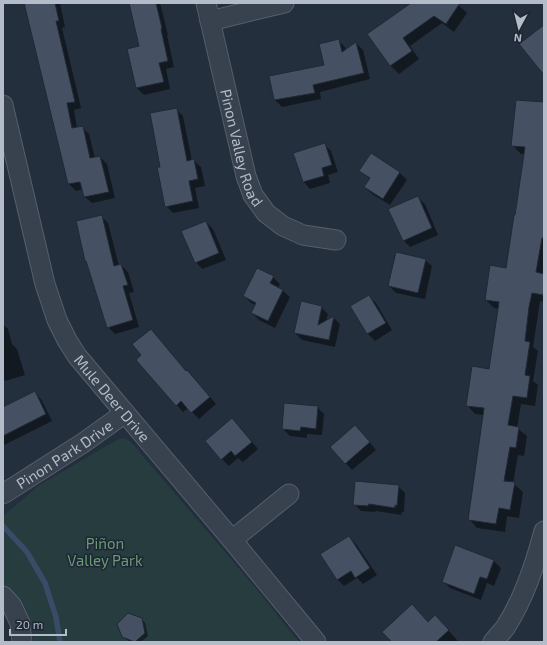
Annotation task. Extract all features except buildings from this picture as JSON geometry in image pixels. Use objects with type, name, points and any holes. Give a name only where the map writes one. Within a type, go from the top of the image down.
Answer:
[{"type":"street","points":[[208,12],[284,3]]},
{"type":"street","name":"Pinon Valley Road","points":[[208,12],[246,176],[253,195],[266,213],[283,226],[303,235],[336,240]]},
{"type":"street","name":"Mule Deer Drive","points":[[3,105],[45,284],[57,320],[67,340],[77,356],[316,642]]},
{"type":"street","name":"Pinon Park Drive","points":[[3,494],[83,443],[125,413]]},
{"type":"street","points":[[232,540],[289,494]]},
{"type":"street","points":[[493,642],[516,609],[525,590],[538,556],[544,531]]},
{"type":"street","points":[[3,596],[12,606],[20,623],[22,642]]},
{"type":"green space","name":"Piñon Valley Park","points":[[120,438],[131,442],[254,586],[299,642],[33,642],[32,629],[24,610],[18,600],[3,585],[3,516],[38,486]]},
{"type":"waterway","points":[[3,526],[27,552],[45,583],[56,617],[60,642]]}]
